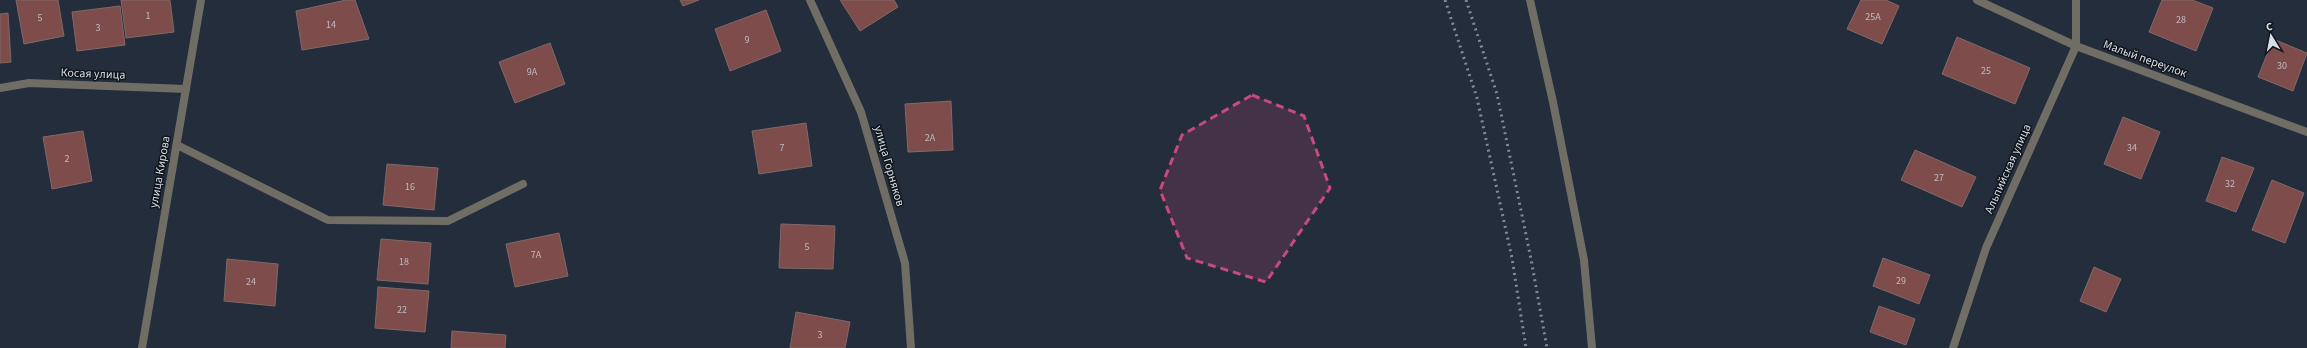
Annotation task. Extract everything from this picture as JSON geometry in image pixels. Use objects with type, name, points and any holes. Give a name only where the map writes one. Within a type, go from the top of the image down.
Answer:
[{"type":"street","name":"улица Кирова","points":[[142,348],[202,0]]},
{"type":"street","name":"улица Горняков","points":[[810,0],[864,120],[905,263],[911,348]]},
{"type":"street","points":[[1530,0],[1553,102],[1584,260],[1592,348]]},
{"type":"street","name":"Малый переулок","points":[[1977,0],[2076,46],[2307,132]]},
{"type":"street","name":"Альпийская улица","points":[[1953,348],[1986,248],[2076,46],[2076,0]]},
{"type":"street","name":"Косая улица","points":[[0,88],[29,83],[186,89]]},
{"type":"street","points":[[177,145],[328,220],[448,221],[523,184]]},
{"type":"highlighted area","points":[[1252,95],[1304,116],[1330,188],[1266,282],[1187,258],[1160,190],[1182,135]]},
{"type":"building","points":[[16,0],[58,0],[64,36],[24,44]]},
{"type":"building","points":[[121,0],[170,0],[174,32],[126,38]]},
{"type":"building","points":[[346,0],[355,0],[369,39],[302,50],[296,11]]},
{"type":"building","points":[[680,0],[699,0],[683,6]]},
{"type":"building","points":[[840,0],[894,0],[898,7],[860,31]]},
{"type":"building","points":[[1861,0],[1886,0],[1899,6],[1882,44],[1847,29]]},
{"type":"building","points":[[2162,0],[2192,0],[2213,8],[2196,51],[2149,32]]},
{"type":"building","points":[[120,6],[125,45],[77,51],[72,12]]},
{"type":"building","points":[[766,10],[781,51],[730,71],[715,29]]},
{"type":"building","points":[[8,13],[11,62],[0,63],[0,14]]},
{"type":"building","points":[[1957,37],[2030,68],[2015,104],[1942,74]]},
{"type":"building","points":[[2273,39],[2307,53],[2293,91],[2258,77]]},
{"type":"building","points":[[550,43],[565,84],[515,103],[499,62]]},
{"type":"building","points":[[951,101],[953,150],[908,152],[905,104]]},
{"type":"building","points":[[2123,117],[2160,132],[2141,179],[2104,164]]},
{"type":"building","points":[[806,123],[812,166],[759,174],[752,131]]},
{"type":"building","points":[[83,131],[92,181],[52,189],[43,137]]},
{"type":"building","points":[[1915,150],[1976,177],[1962,207],[1901,180]]},
{"type":"building","points":[[2222,157],[2254,168],[2236,212],[2206,201]]},
{"type":"building","points":[[387,164],[438,168],[434,210],[383,205]]},
{"type":"building","points":[[2272,180],[2304,193],[2285,243],[2252,230]]},
{"type":"building","points":[[781,224],[835,226],[833,269],[779,268]]},
{"type":"building","points":[[559,233],[568,276],[515,287],[506,244]]},
{"type":"building","points":[[381,239],[431,243],[428,284],[377,280]]},
{"type":"building","points":[[1883,258],[1930,275],[1919,304],[1873,286]]},
{"type":"building","points":[[227,259],[278,264],[275,306],[224,301]]},
{"type":"building","points":[[2094,267],[2121,279],[2106,312],[2080,301]]},
{"type":"building","points":[[378,287],[429,291],[425,332],[375,328]]},
{"type":"building","points":[[1879,306],[1915,319],[1906,345],[1870,332]]},
{"type":"building","points":[[796,312],[850,322],[845,348],[790,348]]},
{"type":"building","points":[[452,331],[506,335],[505,348],[451,348]]},
{"type":"railway","points":[[1445,0],[1477,98],[1512,258],[1526,348]]},
{"type":"railway","points":[[1466,0],[1497,94],[1531,259],[1547,348]]}]
